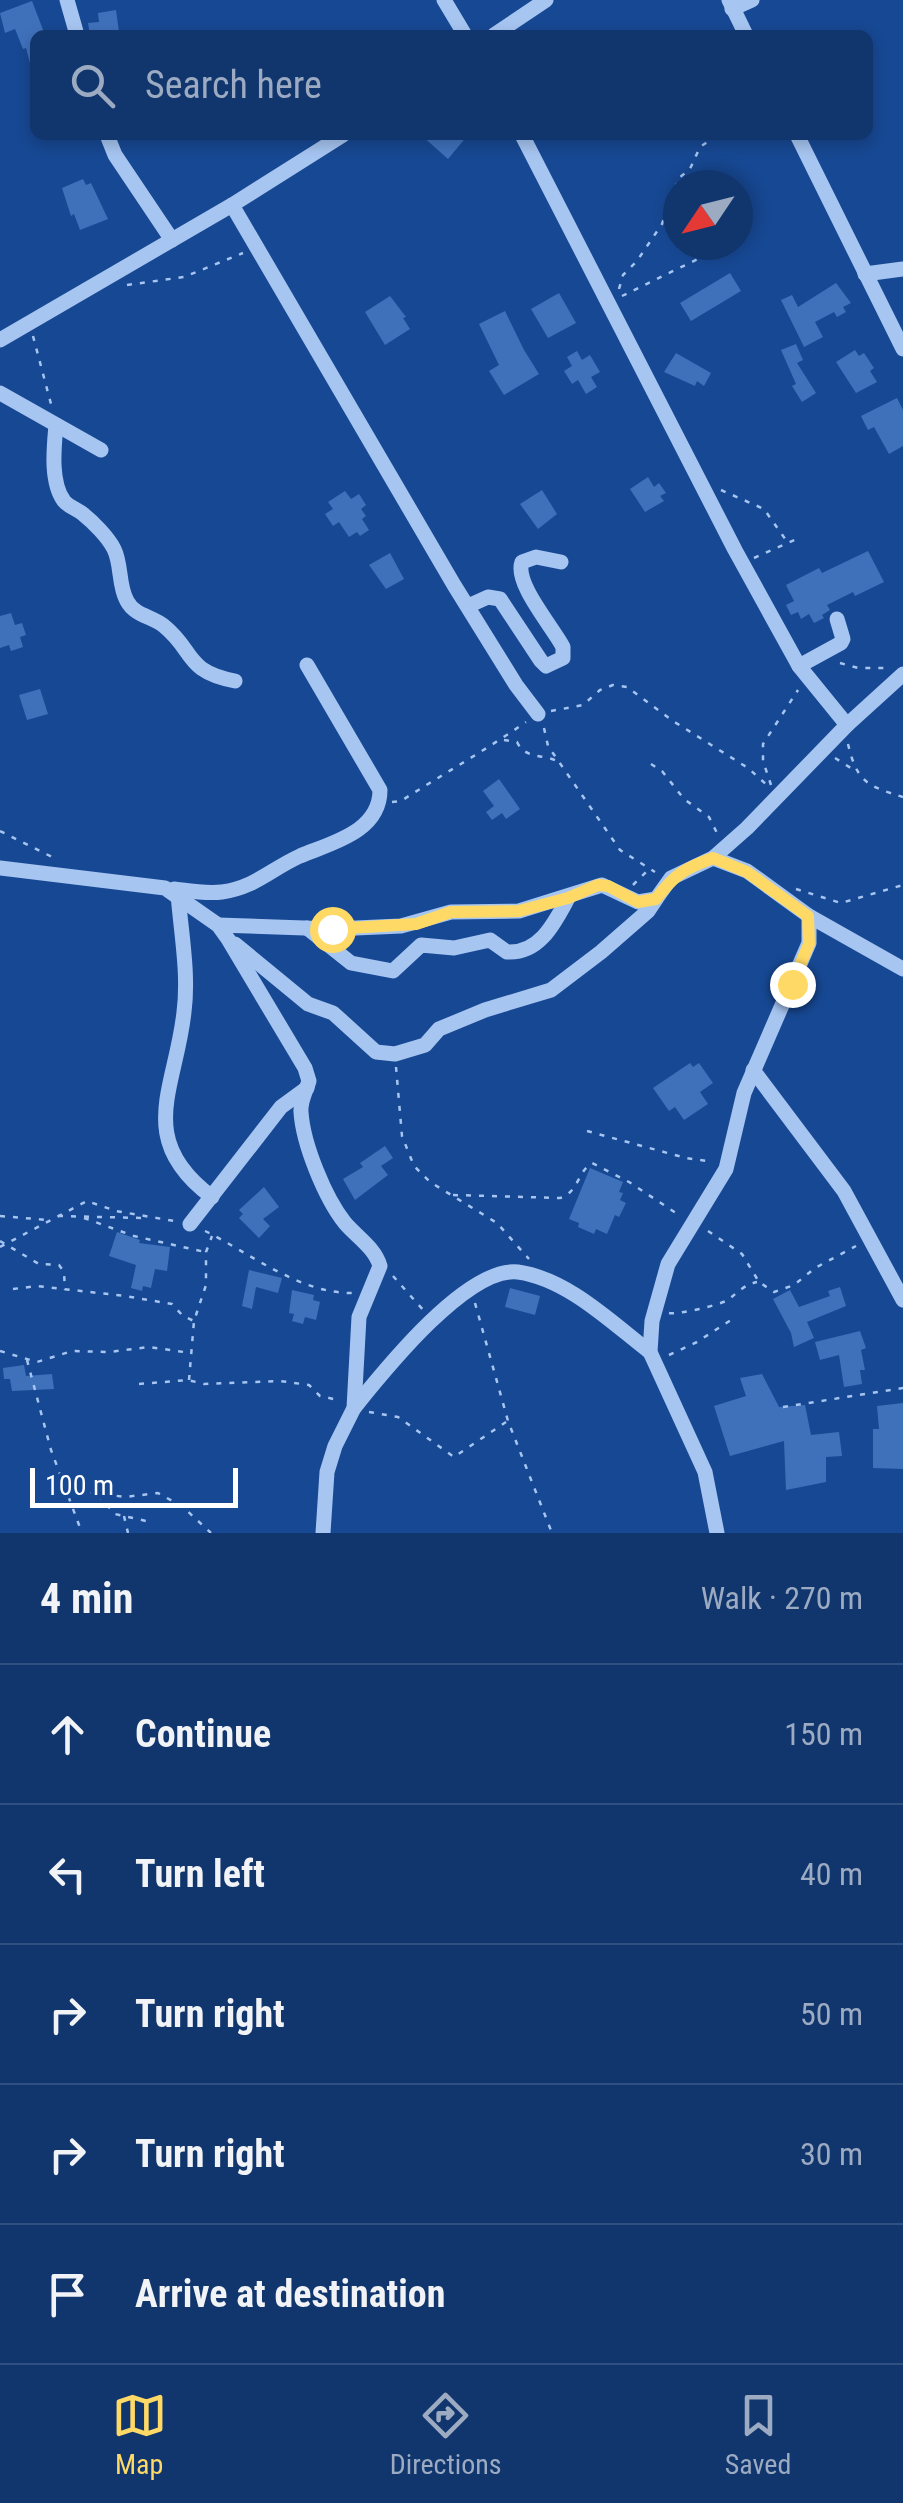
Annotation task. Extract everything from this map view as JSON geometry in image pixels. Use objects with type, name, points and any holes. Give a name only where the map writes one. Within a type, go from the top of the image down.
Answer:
[{"type":"street","points":[[67,0],[76,30]]},
{"type":"street","points":[[444,0],[463,30]]},
{"type":"street","points":[[501,30],[546,0]]},
{"type":"street","points":[[743,30],[730,5],[752,0]]},
{"type":"street","points":[[109,140],[172,240]]},
{"type":"street","points":[[0,340],[335,140]]},
{"type":"street","points":[[525,140],[742,563],[800,666],[846,726]]},
{"type":"street","points":[[800,140],[903,349]]},
{"type":"street","points":[[232,204],[468,606],[538,714]]},
{"type":"street","points":[[865,274],[903,269]]},
{"type":"street","points":[[0,393],[101,450]]},
{"type":"street","points":[[52,423],[56,481],[62,499],[86,517],[114,550],[122,592],[129,605],[170,630],[195,665],[218,678],[235,681]]},
{"type":"street","points":[[468,606],[488,598],[500,599],[540,661],[546,666],[557,663],[564,654],[563,647],[519,574],[527,559],[562,562]]},
{"type":"street","points":[[800,666],[841,643],[837,619]]},
{"type":"street","points":[[0,868],[171,891],[220,892],[252,885],[303,855],[340,840],[371,818],[380,800],[380,790],[308,666]]},
{"type":"street","points":[[171,891],[308,1004],[333,1013],[376,1052],[395,1054],[426,1045],[440,1028],[558,986],[618,937],[671,878],[710,859],[780,797],[898,670]]},
{"type":"street","points":[[710,859],[747,872],[808,916],[903,969]]},
{"type":"street","points":[[223,932],[401,926],[451,912],[519,911],[602,885],[638,902],[656,899]]},
{"type":"street","points":[[171,891],[185,1009],[169,1078],[167,1136],[182,1170],[212,1197]]},
{"type":"street","points":[[307,928],[352,962],[394,971],[427,944],[454,948],[490,940],[507,952],[526,949],[548,932],[568,898]]},
{"type":"street","points":[[716,1533],[705,1472],[653,1358],[652,1321],[668,1264],[729,1160],[736,1120],[752,1070],[809,944],[808,916]]},
{"type":"street","points":[[223,932],[304,1068],[309,1081],[301,1116],[326,1193],[347,1225],[379,1260],[380,1273],[363,1305],[357,1336],[354,1407]]},
{"type":"street","points":[[752,1070],[844,1192],[903,1300]]},
{"type":"street","points":[[190,1224],[282,1107],[306,1088]]},
{"type":"street","points":[[323,1533],[327,1472],[354,1407],[432,1320],[472,1290],[508,1272],[550,1283],[593,1309],[653,1358]]},
{"type":"path","points":[[689,170],[700,147],[710,140]]},
{"type":"path","points":[[663,221],[623,275],[616,299],[696,260]]},
{"type":"path","points":[[96,282],[119,286],[184,277],[240,253],[258,252]]},
{"type":"path","points":[[36,318],[32,341],[52,400],[52,423]]},
{"type":"path","points":[[701,482],[755,502],[770,515],[788,543]]},
{"type":"path","points":[[742,563],[799,538]]},
{"type":"path","points":[[816,657],[858,668],[898,670]]},
{"type":"path","points":[[380,800],[402,801],[538,714],[577,708],[613,684],[628,686],[672,722],[748,768],[773,791],[763,762],[763,744],[796,697],[800,666]]},
{"type":"path","points":[[538,714],[544,724],[546,742],[620,850],[648,870],[671,878]]},
{"type":"path","points":[[846,726],[855,771]]},
{"type":"path","points":[[502,740],[518,742],[526,753],[559,762]]},
{"type":"path","points":[[824,750],[876,789],[903,797]]},
{"type":"path","points":[[651,764],[662,771],[684,799],[715,823],[710,859]]},
{"type":"path","points":[[0,831],[66,864]]},
{"type":"path","points":[[780,894],[804,890],[842,903],[903,885]]},
{"type":"path","points":[[395,1054],[406,1152],[424,1178],[498,1223],[550,1283]]},
{"type":"path","points":[[587,1131],[697,1160],[729,1160]]},
{"type":"path","points":[[453,1195],[560,1198],[574,1189],[592,1163],[742,1254],[759,1282],[774,1292],[870,1239]]},
{"type":"path","points":[[0,1248],[87,1200],[116,1211],[190,1224],[290,1276],[322,1288],[340,1293],[369,1292]]},
{"type":"path","points":[[0,1216],[50,1220]]},
{"type":"path","points":[[58,1216],[151,1218]]},
{"type":"path","points":[[84,1218],[134,1236],[206,1252]]},
{"type":"path","points":[[188,1380],[194,1321],[206,1285],[206,1252],[213,1235]]},
{"type":"path","points":[[0,1241],[39,1264],[59,1265],[64,1272],[66,1291]]},
{"type":"path","points":[[379,1260],[432,1320]]},
{"type":"path","points":[[652,1321],[663,1314],[679,1316],[721,1303],[744,1286],[759,1282]]},
{"type":"path","points":[[13,1288],[37,1286],[172,1304],[185,1318],[194,1321]]},
{"type":"path","points":[[472,1290],[508,1422],[552,1533]]},
{"type":"path","points":[[653,1358],[734,1318]]},
{"type":"path","points":[[0,1351],[37,1362],[72,1351],[137,1348],[191,1352]]},
{"type":"path","points":[[26,1360],[46,1434],[82,1533]]},
{"type":"path","points":[[138,1384],[188,1380],[204,1384],[311,1386],[320,1396],[398,1418],[454,1457],[492,1428],[508,1422]]},
{"type":"path","points":[[782,1406],[903,1388]]},
{"type":"path","points":[[66,1490],[135,1497],[158,1493],[183,1507],[211,1533]]},
{"type":"path","points":[[97,1494],[110,1510],[146,1521]]},
{"type":"path","points":[[124,1516],[128,1533]]},
{"type":"building","points":[[32,1],[43,30],[30,30],[30,63],[15,29],[5,33],[0,13]]},
{"type":"building","points":[[116,10],[119,30],[89,30],[88,23],[99,22],[98,13]]},
{"type":"building","points":[[427,140],[464,140],[448,159]]},
{"type":"building","points":[[83,179],[86,185],[91,183],[108,219],[80,230],[62,188]]},
{"type":"building","points":[[730,273],[741,291],[691,321],[680,303]]},
{"type":"building","points":[[836,283],[851,303],[837,317],[834,312],[815,322],[823,337],[804,347],[781,300],[792,295],[798,307]]},
{"type":"building","points":[[559,293],[576,323],[548,338],[531,309]]},
{"type":"building","points":[[390,296],[410,329],[385,345],[365,312]]},
{"type":"building","points":[[505,311],[539,374],[504,395],[489,371],[499,365],[479,324]]},
{"type":"building","points":[[796,344],[803,360],[797,363],[816,393],[802,402],[792,386],[796,384],[781,350]]},
{"type":"building","points":[[855,350],[859,356],[864,353],[877,382],[856,393],[836,362]]},
{"type":"building","points":[[577,351],[582,360],[590,355],[600,372],[591,377],[597,387],[586,394],[578,380],[572,384],[564,371],[572,366],[567,357]]},
{"type":"building","points":[[676,353],[711,373],[704,386],[664,372]]},
{"type":"building","points":[[897,398],[903,410],[903,446],[889,454],[874,427],[868,430],[861,416]]},
{"type":"building","points":[[648,477],[654,487],[659,483],[666,493],[660,496],[664,501],[645,512],[630,489]]},
{"type":"building","points":[[542,490],[557,514],[538,529],[520,504]]},
{"type":"building","points":[[345,491],[351,499],[359,494],[366,505],[361,509],[366,516],[362,519],[369,530],[360,536],[357,532],[349,537],[339,522],[333,526],[325,514],[333,509],[328,502]]},
{"type":"building","points":[[868,551],[884,582],[827,605],[830,610],[814,623],[809,614],[801,619],[798,612],[791,615],[786,605],[794,601],[786,585],[819,568],[822,573]]},
{"type":"building","points":[[390,553],[404,579],[386,589],[369,565]]},
{"type":"building","points":[[11,613],[15,625],[22,623],[26,635],[20,637],[23,647],[11,651],[9,645],[0,648],[0,616]]},
{"type":"building","points":[[40,689],[48,714],[27,720],[19,695]]},
{"type":"building","points":[[499,779],[520,809],[506,819],[502,813],[492,820],[486,812],[494,806],[483,791]]},
{"type":"building","points":[[690,1063],[693,1067],[699,1063],[713,1083],[700,1092],[708,1104],[684,1120],[675,1107],[669,1111],[653,1088]]},
{"type":"building","points":[[385,1146],[393,1158],[381,1166],[388,1175],[355,1200],[343,1179]]},
{"type":"building","points":[[590,1168],[623,1182],[620,1200],[626,1203],[619,1217],[615,1215],[607,1234],[596,1229],[594,1234],[569,1219]]},
{"type":"building","points":[[264,1187],[279,1207],[263,1219],[270,1226],[259,1238],[239,1218],[243,1214],[239,1210]]},
{"type":"building","points":[[117,1232],[140,1240],[139,1243],[170,1247],[167,1271],[155,1269],[151,1288],[131,1288],[136,1265],[109,1256]]},
{"type":"building","points":[[249,1270],[282,1278],[278,1293],[256,1287],[252,1309],[242,1306]]},
{"type":"building","points":[[840,1287],[846,1306],[807,1322],[814,1338],[794,1347],[773,1299],[790,1290],[799,1307],[830,1296],[828,1291]]},
{"type":"building","points":[[510,1288],[540,1296],[535,1315],[505,1307]]},
{"type":"building","points":[[292,1290],[314,1295],[313,1300],[320,1302],[316,1320],[305,1317],[303,1324],[292,1321]]},
{"type":"building","points":[[860,1331],[866,1348],[861,1350],[865,1370],[860,1370],[862,1384],[844,1387],[839,1355],[820,1360],[815,1342]]},
{"type":"building","points":[[24,1365],[26,1376],[52,1374],[54,1389],[12,1391],[10,1379],[4,1379],[3,1368]]},
{"type":"building","points":[[762,1374],[779,1407],[805,1405],[811,1435],[839,1432],[842,1456],[826,1457],[826,1482],[786,1490],[784,1441],[730,1456],[714,1406],[746,1396],[740,1378]]},
{"type":"building","points":[[903,1403],[903,1469],[873,1468],[873,1429],[879,1429],[877,1406]]},
{"type":"route","points":[[332,929],[416,924],[451,912],[519,911],[598,885],[643,903],[656,899],[671,878],[713,858],[747,872],[808,916],[809,944],[792,984]]}]
